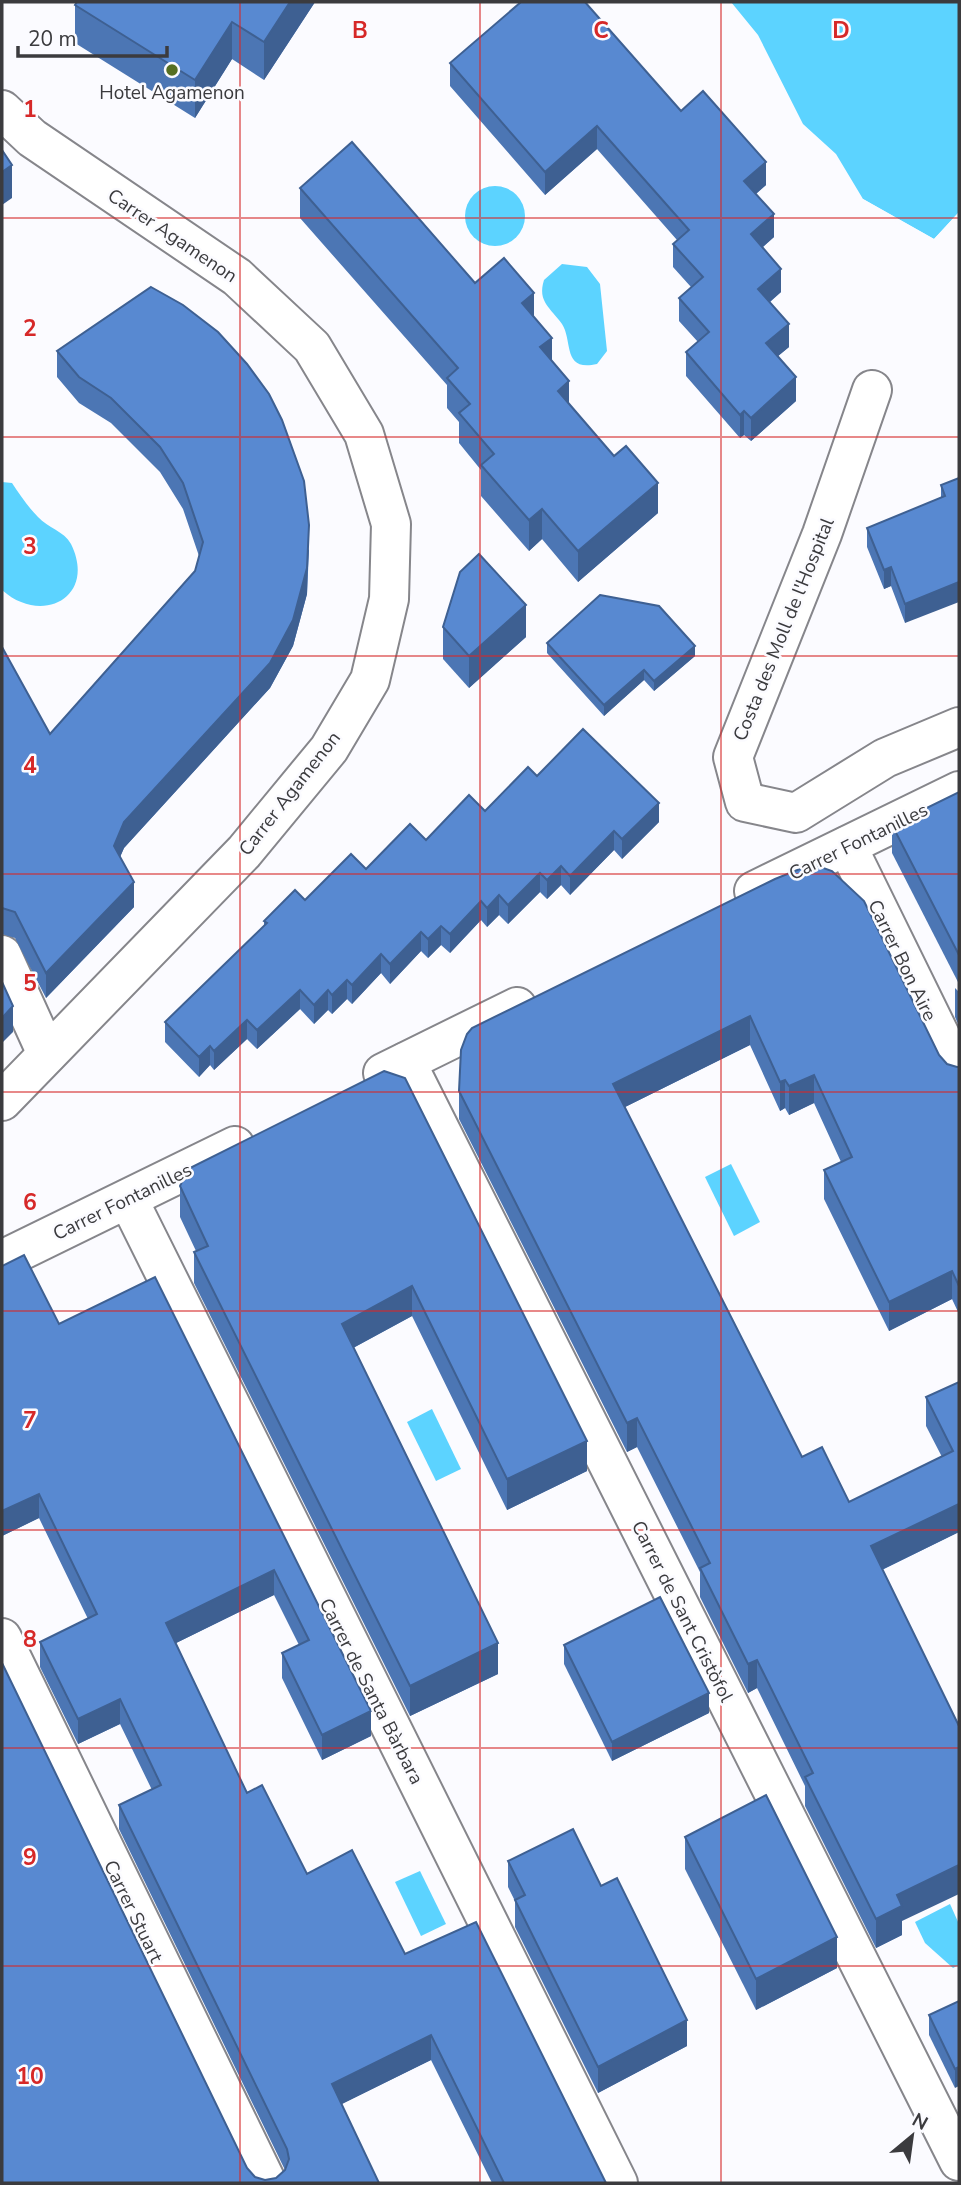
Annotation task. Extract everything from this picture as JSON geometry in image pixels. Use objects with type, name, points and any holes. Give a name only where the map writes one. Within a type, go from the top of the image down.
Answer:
[{"type":"street","name":"Carrer Agamenon","points":[[2,110],[32,138],[237,277],[312,348],[364,433],[391,524],[389,599],[370,680],[329,749],[244,852],[2,1101]]},
{"type":"street","name":"Costa des Moll de l'Hospital","points":[[872,390],[822,534],[733,757],[745,802],[796,813],[885,758],[959,727]]},
{"type":"street","name":"Carrer Fontanilles","points":[[725,906],[959,791]]},
{"type":"street","name":"Carrer Bon Aire","points":[[847,846],[959,1074]]},
{"type":"street","points":[[2,955],[47,1054]]},
{"type":"street","points":[[346,1091],[553,990]]},
{"type":"street","name":"Carrer de Sant Cristòfol","points":[[406,1062],[959,2161]]},
{"type":"street","name":"Carrer Fontanilles","points":[[2,1260],[261,1133]]},
{"type":"street","name":"Carrer de Santa Bàrbara","points":[[128,1199],[618,2183]]},
{"type":"street","name":"Carrer Stuart","points":[[2,1639],[267,2183]]},
{"type":"water","points":[[731,2],[959,2],[959,212],[934,239],[863,199],[836,154],[803,124],[758,35]]},
{"type":"water","points":[[495,186],[512,191],[520,199],[525,216],[520,233],[512,241],[495,246],[478,241],[470,233],[465,216],[470,199],[478,191]]},
{"type":"water","points":[[562,264],[587,267],[600,284],[607,351],[597,364],[578,364],[573,359],[562,324],[542,294],[544,280]]},
{"type":"water","points":[[2,482],[12,483],[38,517],[71,544],[77,563],[77,579],[71,591],[61,600],[48,605],[33,605],[18,601],[2,590]]},
{"type":"water","points":[[731,1164],[760,1222],[734,1236],[705,1177]]},
{"type":"water","points":[[432,1409],[461,1469],[436,1481],[407,1422]]},
{"type":"water","points":[[420,1871],[446,1924],[421,1936],[395,1882]]},
{"type":"water","points":[[950,1904],[959,1924],[959,1965],[953,1968],[925,1943],[915,1922]]},
{"type":"pier","points":[[863,199],[934,239],[959,212],[959,217],[933,242],[862,203]]},
{"type":"building","points":[[77,2],[290,2],[264,42],[232,22],[195,80],[75,5]]},
{"type":"building","points":[[521,2],[585,2],[681,111],[703,91],[766,162],[744,181],[774,214],[751,234],[781,269],[758,289],[789,324],[766,343],[796,377],[751,418],[744,411],[740,415],[686,352],[709,332],[679,298],[703,277],[673,244],[689,230],[597,126],[545,172],[450,63]]},
{"type":"building","points":[[352,142],[475,283],[504,258],[534,293],[522,303],[552,338],[540,347],[569,381],[558,391],[614,456],[626,446],[658,483],[578,551],[542,509],[529,520],[481,465],[494,454],[459,413],[470,404],[447,378],[458,368],[300,188]]},
{"type":"building","points":[[2,150],[12,165],[2,172]]},
{"type":"building","points":[[151,287],[183,305],[218,332],[269,394],[282,420],[304,481],[309,525],[307,568],[293,620],[270,663],[124,822],[114,846],[134,882],[46,973],[15,912],[2,908],[2,647],[50,734],[195,571],[203,542],[183,483],[160,447],[111,398],[79,377],[57,351]]},
{"type":"building","points":[[959,478],[959,582],[905,604],[891,567],[884,570],[867,528],[945,496],[941,485]]},
{"type":"building","points":[[479,554],[526,605],[469,656],[443,627],[460,572]]},
{"type":"building","points":[[600,595],[659,606],[695,646],[654,681],[644,670],[604,705],[547,643]]},
{"type":"building","points":[[583,729],[659,803],[622,839],[614,831],[570,876],[561,866],[547,880],[540,873],[508,905],[499,895],[487,908],[481,901],[450,934],[441,926],[428,939],[421,932],[390,964],[381,954],[352,985],[347,980],[332,995],[328,990],[314,1005],[300,990],[257,1030],[247,1020],[214,1051],[210,1046],[199,1057],[165,1022],[267,923],[264,921],[295,890],[305,900],[351,854],[366,869],[410,824],[426,840],[469,795],[485,811],[528,767],[537,776]]},
{"type":"building","points":[[959,792],[959,955],[892,825]]},
{"type":"building","points":[[812,864],[832,871],[864,901],[939,1055],[947,1064],[959,1067],[959,1286],[952,1271],[889,1302],[824,1170],[852,1157],[814,1075],[789,1086],[785,1080],[780,1082],[750,1016],[613,1084],[802,1457],[822,1447],[849,1502],[953,1451],[926,1397],[959,1382],[959,1504],[871,1546],[959,1726],[959,1865],[897,1895],[902,1906],[876,1919],[805,1777],[813,1773],[757,1660],[748,1664],[700,1568],[710,1563],[637,1418],[627,1423],[459,1091],[461,1050],[472,1028],[775,879]]},
{"type":"building","points":[[2,982],[13,1006],[2,1018]]},
{"type":"building","points":[[384,1071],[405,1078],[587,1441],[507,1479],[412,1286],[342,1324],[498,1643],[410,1686],[194,1252],[208,1246],[180,1186],[188,1169]]},
{"type":"building","points":[[24,1255],[59,1324],[155,1277],[371,1711],[322,1735],[282,1653],[309,1640],[274,1570],[166,1623],[247,1793],[262,1785],[307,1874],[352,1850],[405,1954],[476,1922],[606,2183],[504,2183],[431,2035],[332,2084],[379,2183],[2,2183],[2,1663],[247,2168],[255,2177],[265,2180],[276,2178],[285,2170],[289,2159],[287,2149],[119,1805],[161,1785],[120,1699],[78,1719],[40,1642],[97,1614],[39,1494],[2,1511],[2,1266]]},
{"type":"building","points":[[660,1597],[709,1693],[612,1742],[564,1645]]},
{"type":"building","points":[[766,1795],[837,1937],[756,1979],[685,1837]]},
{"type":"building","points":[[573,1829],[601,1886],[617,1878],[687,2020],[598,2067],[515,1900],[525,1895],[508,1861]]},
{"type":"building","points":[[959,2001],[959,2067],[955,2069],[929,2015]]},
{"type":"place","name":"Hotel Agamenon","points":[[172,70]]}]
